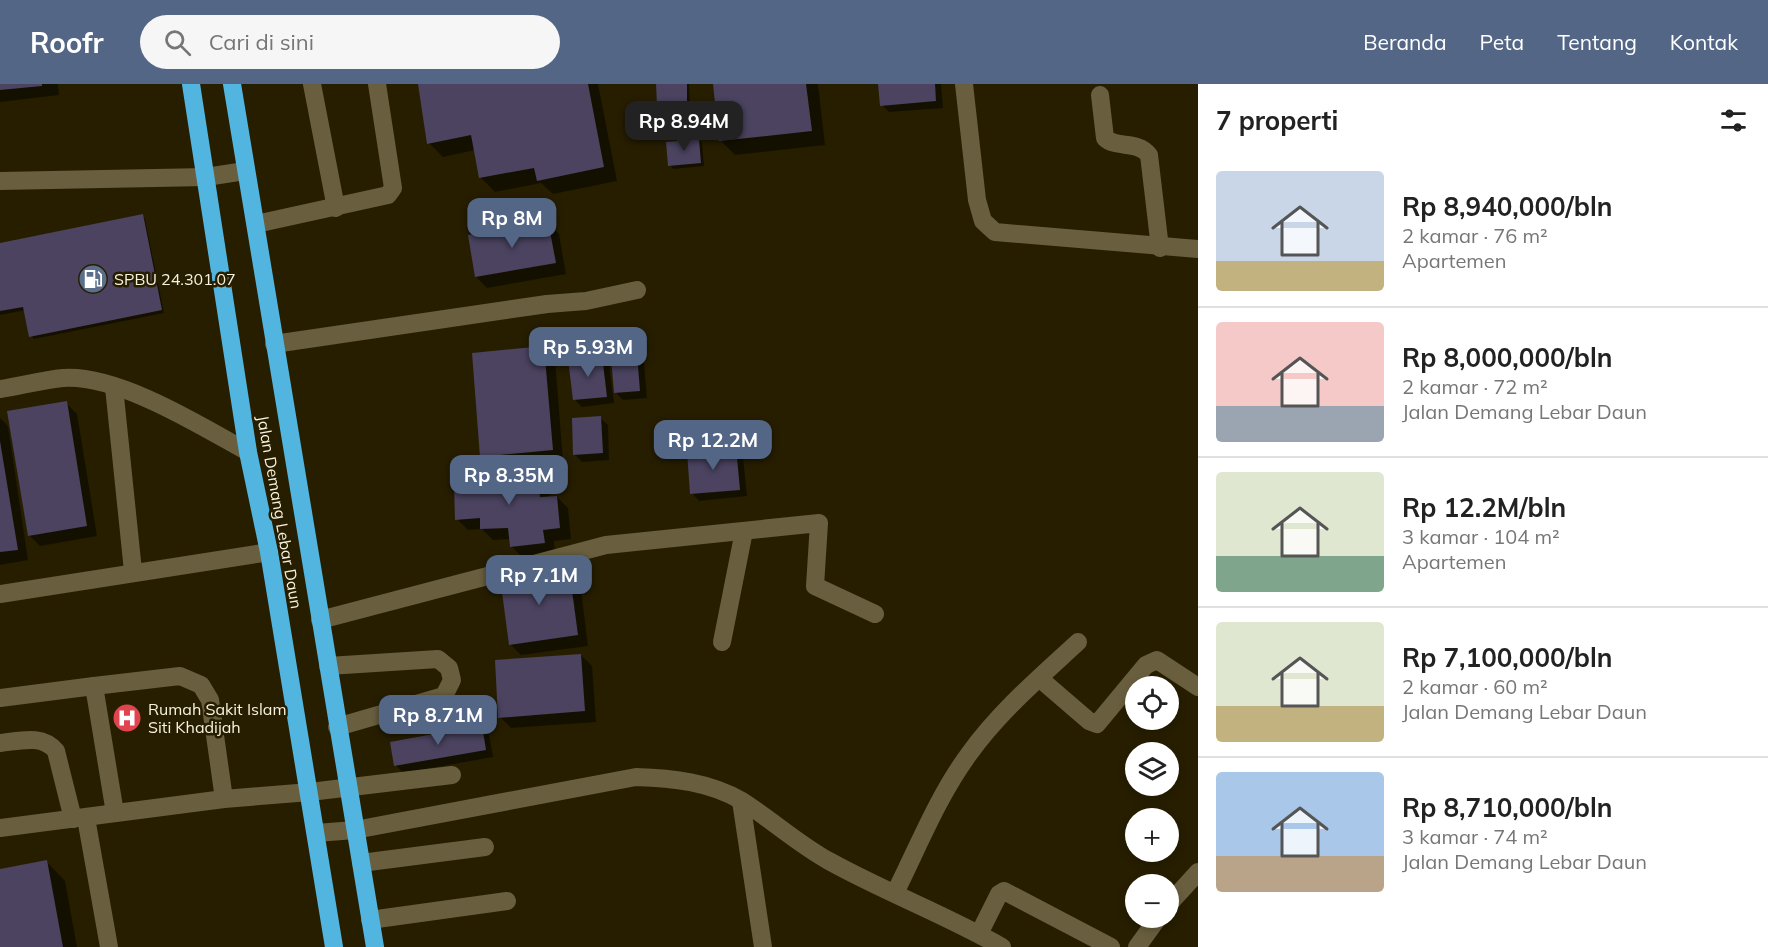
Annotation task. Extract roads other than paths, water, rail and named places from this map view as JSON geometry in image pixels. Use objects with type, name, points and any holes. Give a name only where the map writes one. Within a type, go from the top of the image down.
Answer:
[{"type":"highway","name":"Jalan Demang Lebar Daun","points":[[191,84],[248,452],[310,792],[334,947]]},
{"type":"highway","name":"Jalan Demang Lebar Daun","points":[[232,84],[375,947]]},
{"type":"street","points":[[312,84],[336,208]]},
{"type":"street","points":[[256,224],[383,197],[393,188],[377,84]]},
{"type":"street","points":[[964,84],[977,200],[983,221],[995,232],[1160,248],[1198,249]]},
{"type":"street","points":[[1101,95],[1105,138],[1110,142],[1138,146],[1149,155],[1160,248]]},
{"type":"street","points":[[0,182],[206,177],[245,171]]},
{"type":"street","points":[[274,344],[547,304],[586,301],[637,290]]},
{"type":"street","points":[[0,389],[64,378],[114,387],[188,419],[248,452]]},
{"type":"street","points":[[114,387],[133,571]]},
{"type":"street","points":[[320,620],[606,545],[819,523],[815,586],[875,614]]},
{"type":"street","points":[[722,642],[744,531]]},
{"type":"street","points":[[0,594],[133,571],[268,552]]},
{"type":"street","points":[[895,893],[968,755],[994,723],[1078,642]]},
{"type":"street","points":[[328,666],[438,659],[449,668],[452,680],[444,696],[337,728]]},
{"type":"street","points":[[1039,678],[1089,721],[1097,724],[1146,665],[1157,660],[1198,687]]},
{"type":"street","points":[[0,698],[180,676],[201,685],[210,700],[224,799]]},
{"type":"street","points":[[94,686],[115,813]]},
{"type":"street","points":[[0,743],[38,740],[48,742],[56,751],[79,818],[109,947]]},
{"type":"street","points":[[0,828],[224,799],[310,792],[452,775]]},
{"type":"street","points":[[316,833],[355,830],[636,777],[674,778],[696,783],[741,801],[788,836],[829,861],[1002,947]]},
{"type":"street","points":[[741,801],[763,947]]},
{"type":"street","points":[[361,863],[485,847]]},
{"type":"street","points":[[1179,893],[1198,872]]},
{"type":"street","points":[[979,934],[999,894],[1004,891],[1111,947]]},
{"type":"street","points":[[370,920],[507,901]]},
{"type":"street","points":[[1137,947],[1151,928]]},
{"type":"place","name":"SPBU 24.301.07","points":[[93,279]]},
{"type":"place","name":"Rumah Sakit Islam Siti Khadijah","points":[[127,718]]}]
